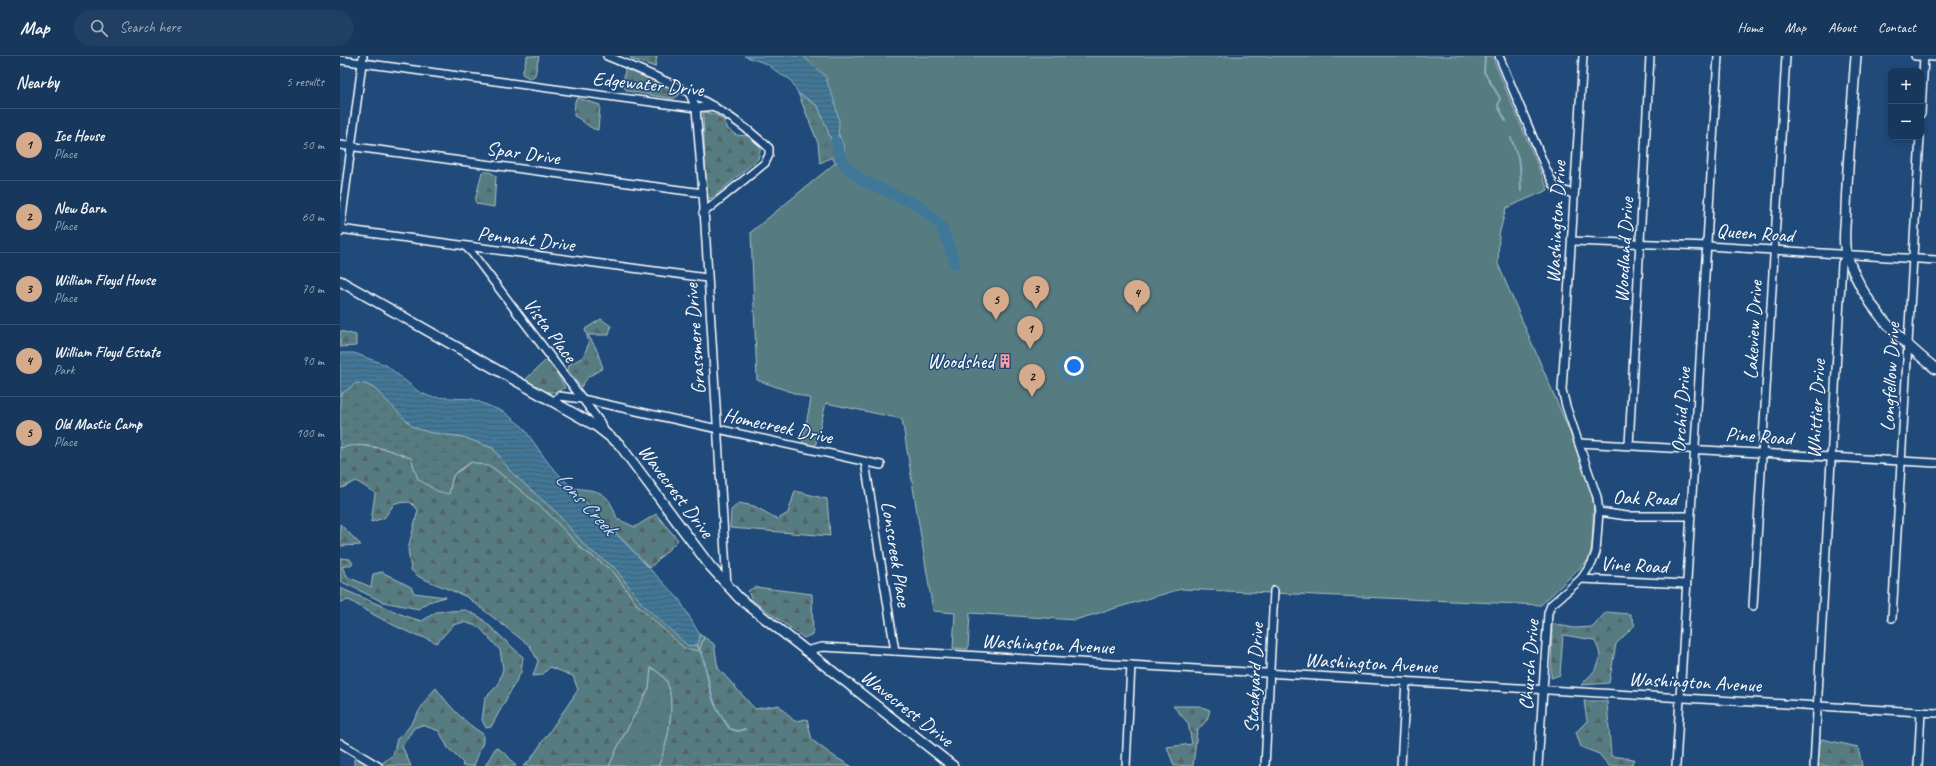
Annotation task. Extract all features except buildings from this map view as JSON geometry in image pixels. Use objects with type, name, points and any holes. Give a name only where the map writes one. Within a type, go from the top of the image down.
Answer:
[{"type":"street","points":[[607,56],[672,83],[714,106],[752,132],[769,148],[770,152],[765,163],[704,213]]},
{"type":"street","points":[[1499,56],[1546,169],[1555,187],[1573,194]]},
{"type":"street","name":"Washington Drive","points":[[1579,443],[1562,390],[1572,241],[1573,194],[1583,56]]},
{"type":"street","name":"Woodland Drive","points":[[1628,445],[1650,56]]},
{"type":"street","name":"Orchid Drive","points":[[1676,766],[1690,516],[1708,246],[1718,56]]},
{"type":"street","name":"Lakeview Drive","points":[[1753,606],[1786,56]]},
{"type":"street","name":"Whittier Drive","points":[[1814,766],[1842,263],[1847,255],[1845,233],[1846,198],[1856,56]]},
{"type":"street","points":[[1915,56],[1936,57]]},
{"type":"street","points":[[1922,104],[1924,56]]},
{"type":"street","points":[[340,232],[362,59]]},
{"type":"street","name":"Edgewater Drive","points":[[340,60],[362,59],[696,108],[714,106]]},
{"type":"street","name":"Grassmere Drive","points":[[689,92],[696,108],[727,586]]},
{"type":"street","name":"Longfellow Drive","points":[[1892,618],[1920,140]]},
{"type":"street","name":"Spar Drive","points":[[340,145],[702,193]]},
{"type":"street","name":"Pennant Drive","points":[[340,229],[465,247],[707,278]]},
{"type":"street","name":"Queen Road","points":[[1572,241],[1640,242],[1936,260]]},
{"type":"street","name":"Vista Place","points":[[465,247],[472,253],[600,422],[606,434]]},
{"type":"street","points":[[1847,255],[1868,300],[1894,334],[1936,370]]},
{"type":"street","name":"Wavecrest Drive","points":[[340,281],[596,426],[619,444],[727,586],[751,609],[953,766]]},
{"type":"street","name":"Homecreek Drive","points":[[554,402],[559,396],[582,399],[865,462],[881,464]]},
{"type":"street","name":"Pine Road","points":[[1579,443],[1695,448],[1936,463]]},
{"type":"street","name":"Church Drive","points":[[1538,766],[1548,613],[1551,604],[1556,598],[1580,579],[1592,563],[1596,552],[1599,512],[1597,496],[1579,443]]},
{"type":"street","name":"Lonscreek Place","points":[[865,462],[895,651]]},
{"type":"street","name":"Oak Road","points":[[1599,512],[1627,516],[1690,516]]},
{"type":"street","name":"Vine Road","points":[[1580,579],[1686,584]]},
{"type":"street","name":"Stackyard Drive","points":[[1265,766],[1274,591]]},
{"type":"street","name":"Washington Avenue","points":[[806,651],[822,647],[895,651],[1936,713]]},
{"type":"street","points":[[1126,766],[1131,665]]},
{"type":"street","points":[[1401,766],[1406,681]]},
{"type":"street","points":[[1918,766],[1921,712]]},
{"type":"street","points":[[340,743],[378,766]]},
{"type":"green space","points":[[527,56],[539,56],[535,75],[531,79],[522,74]]},
{"type":"green space","points":[[630,56],[657,56],[655,67],[631,59]]},
{"type":"green space","points":[[799,56],[1492,56],[1548,190],[1506,208],[1499,235],[1498,264],[1569,430],[1594,499],[1592,545],[1589,559],[1541,605],[1181,589],[1075,620],[970,613],[968,649],[953,648],[955,613],[933,611],[902,419],[826,403],[815,447],[802,444],[811,399],[757,380],[751,232],[845,155],[844,147],[822,96]]},
{"type":"green space","points":[[625,69],[675,89],[679,95],[674,99],[627,91],[623,86]]},
{"type":"green space","points":[[798,93],[818,106],[834,147],[840,154],[838,143],[839,121],[841,146],[855,167],[840,172],[832,157],[820,163],[818,143]]},
{"type":"green space","points":[[578,98],[600,105],[598,130],[591,128],[574,116],[575,101]]},
{"type":"green space","points":[[703,113],[714,114],[724,120],[728,129],[736,135],[750,136],[761,147],[758,159],[711,199],[708,198],[706,193]]},
{"type":"green space","points":[[482,172],[490,172],[496,176],[494,207],[477,204],[475,201]]},
{"type":"green space","points":[[601,319],[611,326],[609,335],[588,335],[596,348],[603,368],[588,377],[581,387],[568,371],[569,365],[583,357],[589,343],[585,329]]},
{"type":"green space","points":[[340,331],[356,335],[356,346],[340,347]]},
{"type":"green space","points":[[545,361],[551,362],[565,388],[554,392],[544,391],[525,380]]},
{"type":"green space","points":[[356,382],[366,384],[375,389],[413,427],[428,432],[463,437],[493,448],[511,472],[556,512],[588,549],[614,567],[626,583],[698,646],[700,635],[704,637],[699,651],[684,648],[638,606],[613,571],[581,548],[548,513],[492,467],[471,462],[453,475],[449,494],[437,491],[418,479],[411,458],[376,447],[358,445],[340,448],[340,395]]},
{"type":"green space","points":[[353,444],[390,450],[411,458],[418,479],[449,494],[453,475],[472,462],[492,467],[548,513],[581,548],[613,571],[638,606],[699,651],[704,637],[714,644],[718,668],[755,709],[779,705],[794,721],[807,719],[812,740],[835,757],[851,766],[658,766],[662,758],[668,736],[671,701],[670,691],[666,680],[651,667],[649,688],[609,766],[523,766],[530,760],[578,690],[573,676],[550,667],[542,675],[533,676],[538,661],[530,646],[467,597],[419,577],[411,570],[408,549],[418,510],[410,502],[395,503],[384,518],[371,522],[375,493],[356,481],[340,489],[340,448]]},
{"type":"green space","points":[[572,488],[596,491],[602,494],[610,502],[617,519],[635,527],[656,514],[678,540],[650,568]]},
{"type":"green space","points":[[795,491],[827,499],[830,536],[730,528],[731,510],[739,503],[754,506],[778,519],[788,513]]},
{"type":"green space","points":[[340,524],[361,545],[340,546]]},
{"type":"green space","points":[[340,558],[350,559],[353,564],[342,567],[348,577],[371,587],[373,574],[382,572],[411,587],[414,593],[446,597],[428,602],[419,609],[383,602],[340,581]]},
{"type":"green space","points":[[755,587],[812,594],[813,634],[804,638],[752,600],[748,591]]},
{"type":"green space","points":[[340,588],[408,617],[422,621],[436,612],[465,610],[480,617],[523,657],[521,672],[491,727],[486,728],[482,720],[485,698],[498,685],[503,669],[500,650],[479,627],[464,622],[453,625],[437,643],[393,625],[349,600],[340,602]]},
{"type":"green space","points":[[1606,612],[1630,614],[1635,625],[1616,644],[1609,683],[1581,685],[1598,665],[1600,654],[1598,648],[1594,640],[1563,635],[1560,675],[1551,678],[1552,624],[1574,628],[1593,627]]},
{"type":"green space","points":[[651,667],[666,680],[670,691],[670,724],[662,758],[658,766],[609,766],[649,688]]},
{"type":"green space","points":[[436,688],[458,714],[483,734],[483,742],[474,766],[462,766],[463,763],[448,748],[439,731],[422,725],[414,728],[402,746],[411,766],[383,766],[381,764],[393,755],[397,739],[408,728],[430,694]]},
{"type":"green space","points":[[1584,701],[1607,701],[1611,756],[1634,759],[1631,766],[1609,766],[1599,754],[1581,747],[1576,732],[1587,721]]},
{"type":"green space","points":[[1173,706],[1199,706],[1210,710],[1207,720],[1197,731],[1193,766],[1174,766],[1167,747],[1192,744],[1188,723]]},
{"type":"green space","points":[[1822,739],[1858,747],[1862,766],[1818,766],[1819,745]]},
{"type":"green space","points":[[496,747],[506,754],[516,766],[485,766]]},
{"type":"green space","points":[[357,757],[371,766],[354,766],[354,759]]},
{"type":"water","points":[[744,56],[803,56],[825,76],[834,100],[839,121],[838,143],[840,155],[834,147],[818,106],[798,93],[790,79],[781,75],[767,64]]},
{"type":"water","points":[[340,353],[354,353],[386,365],[419,392],[431,397],[472,399],[504,412],[523,427],[549,464],[679,599],[700,635],[698,646],[687,645],[644,606],[614,567],[588,549],[556,512],[511,472],[493,448],[463,437],[428,432],[413,427],[375,389],[366,384],[356,383],[340,395]]},
{"type":"waterway","points":[[1485,56],[1484,72],[1500,98],[1498,106],[1506,121]]},
{"type":"waterway","points":[[1511,138],[1520,164],[1521,191]]},
{"type":"waterway","points":[[836,142],[843,163],[863,181],[920,206],[941,226],[955,263]]},
{"type":"waterway","name":"Lons Creek","points":[[696,644],[702,655],[715,705],[730,729],[738,731],[745,729]]},
{"type":"place","name":"William Floyd House","points":[[1036,309]]},
{"type":"place","name":"William Floyd Estate","points":[[1137,313]]},
{"type":"place","name":"Old Mastic Camp","points":[[996,320]]},
{"type":"place","name":"Ice House","points":[[1030,349]]},
{"type":"place","name":"Woodshed","points":[[1005,361]]},
{"type":"place","name":"New Barn","points":[[1032,397]]}]
